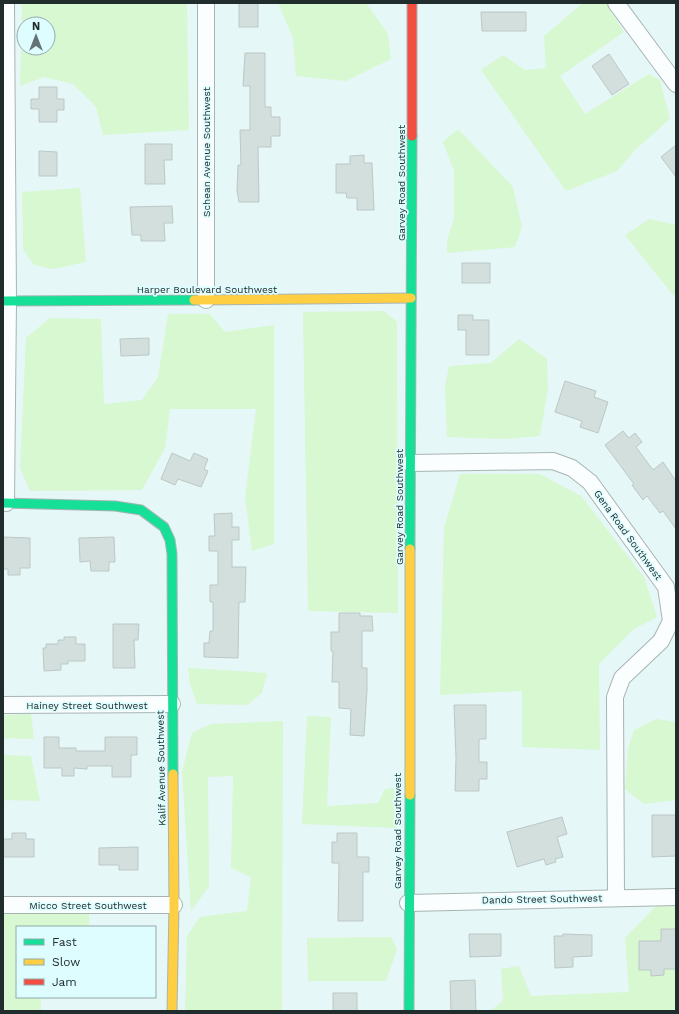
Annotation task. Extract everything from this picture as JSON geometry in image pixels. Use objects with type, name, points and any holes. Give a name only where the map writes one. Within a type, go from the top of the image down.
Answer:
[{"type":"street","points":[[4,504],[6,3]]},
{"type":"street","name":"Schean Avenue Southwest","points":[[206,3],[206,300]]},
{"type":"street","name":"Garvey Road Southwest","points":[[409,1011],[408,903],[412,3]]},
{"type":"street","points":[[616,3],[676,84]]},
{"type":"street","name":"Harper Boulevard Southwest","points":[[5,301],[411,298]]},
{"type":"street","name":"Gena Road Southwest","points":[[410,463],[553,462],[572,468],[590,482],[666,587],[671,621],[661,641],[622,678],[615,697],[616,898]]},
{"type":"street","name":"Kalif Avenue Southwest","points":[[4,504],[115,506],[141,510],[164,527],[170,540],[172,554],[174,905],[172,1011]]},
{"type":"street","name":"Hainey Street Southwest","points":[[3,705],[172,704]]},
{"type":"street","name":"Dando Street Southwest","points":[[408,903],[676,897]]},
{"type":"street","name":"Micco Street Southwest","points":[[3,905],[174,905]]},
{"type":"green space","points":[[22,3],[187,3],[189,130],[103,135],[96,107],[73,84],[44,77],[20,86],[21,56],[56,56],[56,16],[22,16]]},
{"type":"green space","points":[[278,3],[366,3],[388,34],[391,59],[346,81],[296,76],[293,38]]},
{"type":"green space","points":[[583,3],[606,3],[624,32],[560,76],[585,114],[649,74],[660,80],[670,119],[636,149],[617,171],[566,191],[481,70],[503,55],[525,70],[546,68],[544,36]]},
{"type":"green space","points":[[458,129],[513,187],[522,227],[515,247],[447,253],[447,240],[454,219],[454,171],[443,142]]},
{"type":"green space","points":[[80,188],[86,262],[53,269],[34,265],[23,249],[22,192]]},
{"type":"green space","points":[[649,219],[676,225],[676,296],[673,295],[625,235]]},
{"type":"green space","points":[[384,311],[397,322],[398,613],[308,611],[303,312]]},
{"type":"green space","points":[[168,314],[210,314],[225,332],[274,325],[274,544],[252,551],[245,497],[256,409],[170,409],[165,448],[142,490],[30,491],[20,468],[26,338],[50,318],[101,319],[104,404],[142,400],[158,377]]},
{"type":"green space","points":[[519,339],[547,359],[548,389],[540,436],[504,439],[447,437],[445,387],[449,366],[491,363]]},
{"type":"green space","points":[[460,474],[540,474],[581,496],[644,577],[657,617],[634,629],[599,664],[600,750],[522,747],[522,691],[440,695],[444,528]]},
{"type":"green space","points":[[188,668],[267,673],[262,693],[247,705],[197,704],[190,684]]},
{"type":"green space","points":[[31,714],[34,739],[3,738],[3,715]]},
{"type":"green space","points":[[307,716],[331,717],[327,806],[378,803],[385,789],[394,788],[399,799],[395,828],[302,824]]},
{"type":"green space","points":[[656,719],[676,722],[676,800],[644,804],[625,789],[628,748],[634,730]]},
{"type":"green space","points":[[283,721],[282,1011],[185,1011],[187,936],[200,917],[247,911],[251,877],[231,868],[233,776],[208,777],[209,886],[191,911],[182,772],[192,733],[211,724]]},
{"type":"green space","points":[[3,755],[31,756],[40,801],[3,800]]},
{"type":"green space","points":[[656,906],[676,906],[676,1011],[490,1011],[503,1001],[501,969],[519,966],[531,996],[629,992],[625,938]]},
{"type":"green space","points":[[3,914],[89,914],[89,926],[16,926],[16,998],[41,998],[41,1011],[3,1011]]},
{"type":"green space","points":[[391,937],[397,949],[386,981],[308,981],[307,938]]},
{"type":"building","points":[[239,3],[258,3],[258,27],[239,27]]},
{"type":"building","points":[[481,12],[526,12],[526,31],[482,31]]},
{"type":"building","points":[[245,53],[265,53],[265,107],[271,107],[271,117],[280,117],[280,136],[271,136],[271,147],[258,147],[259,202],[239,202],[237,191],[238,165],[241,165],[240,130],[250,130],[250,86],[243,86]]},
{"type":"building","points":[[609,54],[629,84],[612,95],[592,66]]},
{"type":"building","points":[[39,87],[57,87],[57,99],[64,99],[64,110],[57,110],[57,122],[39,122],[39,109],[31,109],[31,99],[39,99]]},
{"type":"building","points":[[145,144],[172,144],[172,160],[164,160],[165,184],[145,184]]},
{"type":"building","points":[[676,145],[676,177],[661,157]]},
{"type":"building","points":[[39,151],[57,152],[57,176],[39,176]]},
{"type":"building","points":[[364,155],[364,163],[372,163],[374,210],[357,210],[357,198],[347,198],[346,193],[336,193],[336,164],[350,164],[350,156]]},
{"type":"building","points":[[172,206],[173,223],[164,223],[165,241],[141,241],[141,235],[132,235],[130,207]]},
{"type":"building","points":[[462,263],[490,263],[490,283],[462,283]]},
{"type":"building","points":[[458,315],[473,315],[473,320],[489,320],[489,355],[466,355],[466,330],[458,330]]},
{"type":"building","points":[[149,338],[149,355],[121,356],[120,339]]},
{"type":"building","points":[[565,381],[596,391],[594,397],[608,402],[598,433],[580,427],[582,421],[555,412]]},
{"type":"building","points":[[623,431],[629,438],[635,433],[642,442],[636,447],[653,470],[663,462],[676,481],[676,529],[663,511],[660,513],[647,496],[643,500],[632,485],[634,484],[605,445]]},
{"type":"building","points":[[172,453],[190,461],[194,453],[208,459],[204,469],[208,471],[201,487],[178,479],[175,485],[161,479]]},
{"type":"building","points":[[232,513],[232,527],[239,527],[239,540],[232,540],[232,567],[246,567],[245,602],[239,602],[238,658],[204,657],[204,643],[209,643],[210,631],[213,631],[213,602],[210,602],[210,585],[218,585],[218,551],[209,551],[209,536],[215,536],[214,514]]},
{"type":"building","points":[[3,537],[30,538],[30,568],[20,568],[20,575],[8,575],[8,569],[3,569]]},
{"type":"building","points":[[114,537],[115,562],[109,562],[109,571],[91,571],[90,561],[80,562],[79,538]]},
{"type":"building","points":[[339,613],[360,613],[360,616],[372,616],[373,631],[362,631],[362,668],[367,668],[364,736],[350,735],[351,709],[339,708],[339,682],[332,682],[333,651],[331,651],[331,632],[339,632]]},
{"type":"building","points":[[113,624],[139,624],[138,640],[134,640],[135,668],[113,668]]},
{"type":"building","points":[[64,637],[76,637],[76,644],[85,644],[85,661],[68,661],[68,664],[61,664],[61,670],[44,671],[43,648],[46,648],[46,644],[58,644],[58,640],[64,640]]},
{"type":"building","points":[[454,705],[486,705],[486,739],[479,739],[479,762],[487,762],[487,779],[479,779],[479,791],[455,791],[456,758]]},
{"type":"building","points":[[44,737],[59,737],[59,748],[76,748],[76,751],[105,751],[105,737],[137,737],[137,755],[131,755],[131,777],[112,777],[112,766],[87,766],[87,769],[74,768],[74,776],[62,776],[62,768],[44,768]]},
{"type":"building","points":[[652,815],[676,815],[676,856],[652,857]]},
{"type":"building","points":[[562,817],[567,834],[557,837],[563,857],[555,859],[556,862],[546,865],[544,859],[517,867],[507,832]]},
{"type":"building","points":[[12,833],[26,833],[26,839],[34,839],[34,857],[3,857],[3,839],[12,839]]},
{"type":"building","points":[[337,833],[357,833],[357,857],[369,857],[369,872],[363,872],[363,921],[338,921],[339,863],[332,863],[332,842],[337,842]]},
{"type":"building","points":[[138,847],[138,870],[119,870],[119,865],[99,865],[99,848]]},
{"type":"building","points":[[661,929],[676,929],[676,969],[664,969],[664,975],[651,976],[651,970],[639,970],[639,941],[661,941]]},
{"type":"building","points":[[469,934],[501,934],[501,956],[470,957]]},
{"type":"building","points":[[563,934],[592,935],[592,956],[573,957],[573,967],[555,968],[554,936],[563,936]]},
{"type":"building","points":[[475,980],[476,1011],[451,1011],[450,981]]},
{"type":"building","points":[[333,993],[357,993],[357,1011],[333,1011]]},
{"type":"traffic: fast","points":[[410,549],[412,136]]},
{"type":"traffic: fast","points":[[3,301],[194,300]]},
{"type":"traffic: fast","points":[[3,503],[115,506],[141,510],[164,527],[170,540],[172,554],[173,774]]},
{"type":"traffic: fast","points":[[409,1011],[410,795]]},
{"type":"traffic: slow","points":[[194,300],[411,298]]},
{"type":"traffic: slow","points":[[410,549],[410,795]]},
{"type":"traffic: slow","points":[[172,1011],[174,905],[173,774]]},
{"type":"traffic: jam","points":[[412,3],[412,136]]}]
